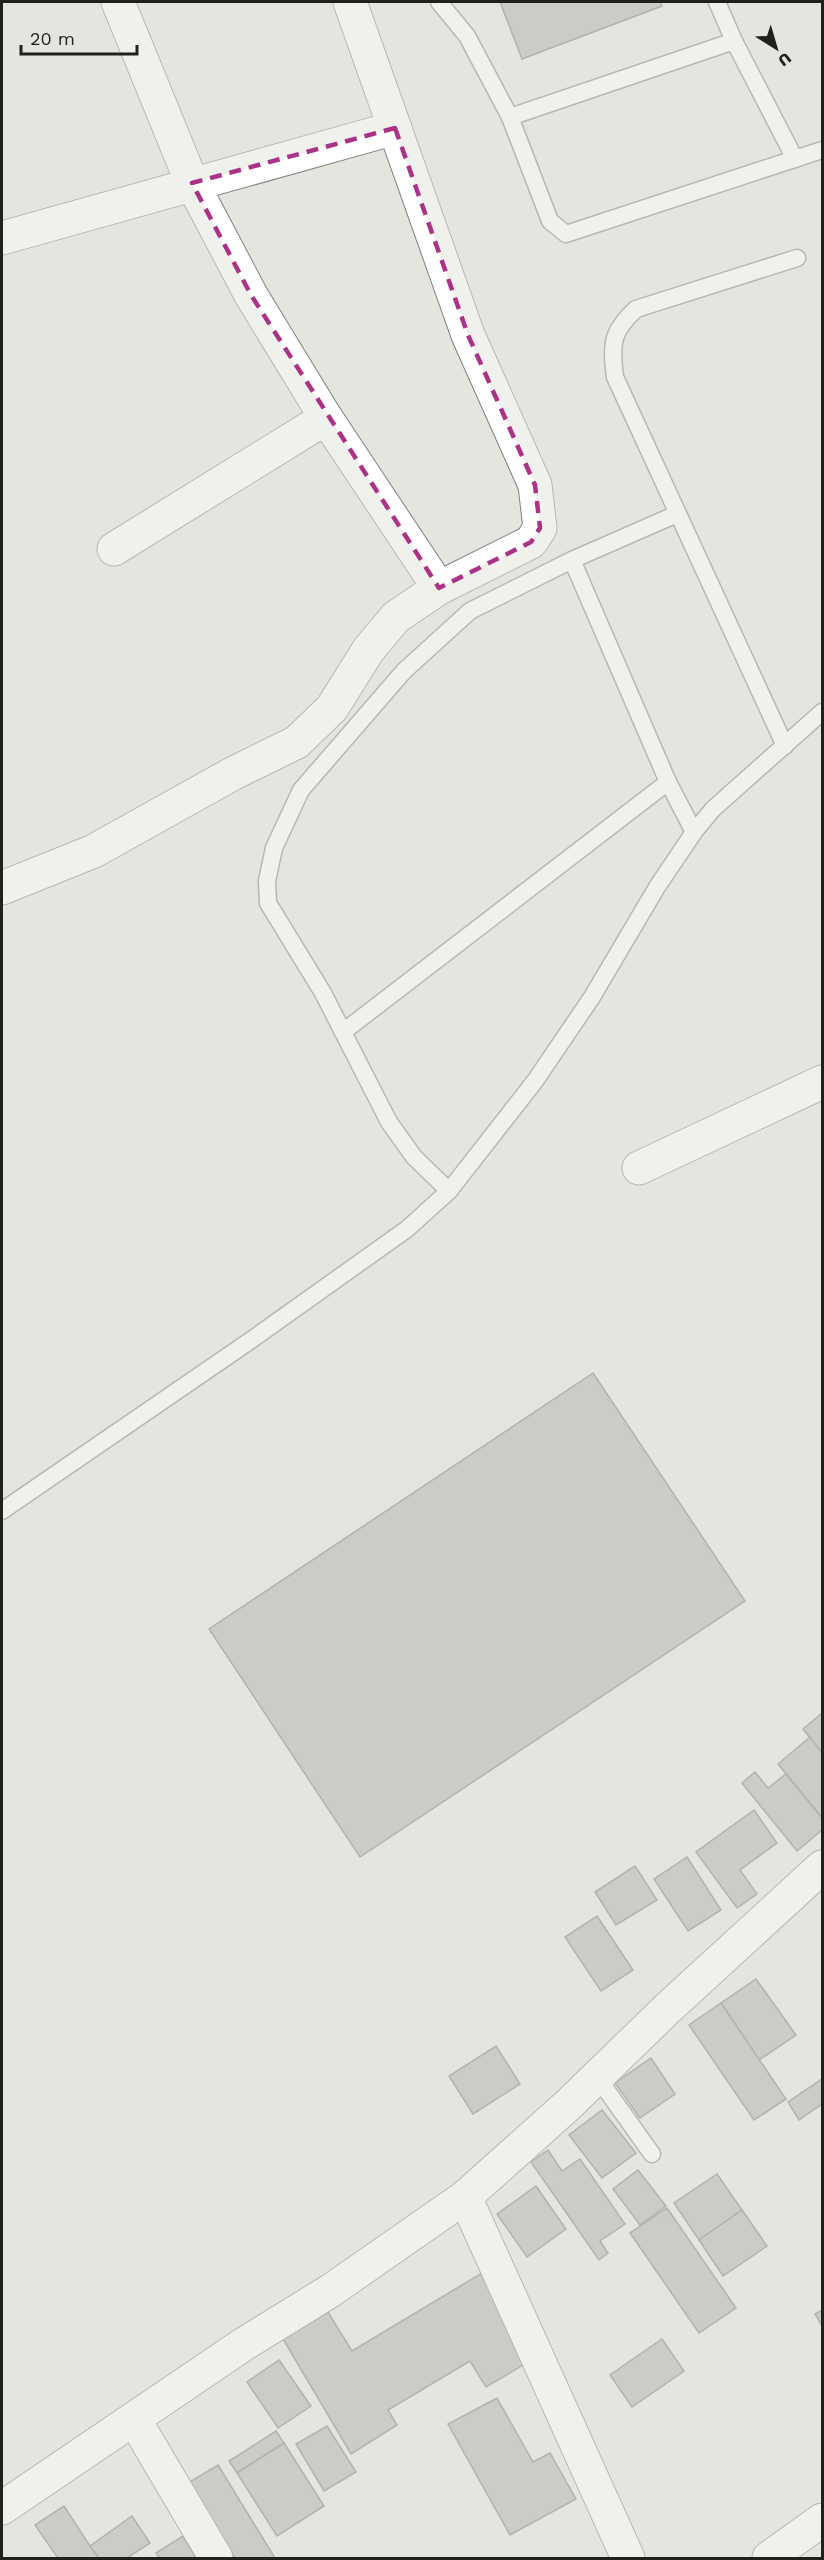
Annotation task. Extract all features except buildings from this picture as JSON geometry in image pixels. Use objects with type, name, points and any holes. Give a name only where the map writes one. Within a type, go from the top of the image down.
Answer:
[{"type":"street","points":[[118,2],[192,183],[251,295],[326,418],[439,588]]},
{"type":"street","points":[[2,888],[94,851],[232,774],[297,742],[332,708],[369,649],[396,617],[439,588],[531,542],[540,528],[535,486],[468,335],[350,2]]},
{"type":"street","points":[[2,238],[394,128]]},
{"type":"street","points":[[114,549],[326,418]]},
{"type":"street","points":[[639,1168],[822,1082]]},
{"type":"street","points":[[2,2508],[244,2344],[330,2291],[465,2197],[822,1867]]},
{"type":"street","points":[[465,2197],[628,2559]]},
{"type":"street","points":[[134,2419],[216,2559]]},
{"type":"street","points":[[769,2559],[822,2520]]},
{"type":"lane","points":[[439,2],[467,36],[510,117],[550,221],[566,234],[822,150]]},
{"type":"lane","points":[[717,2],[734,41],[795,159]]},
{"type":"lane","points":[[510,117],[734,41]]},
{"type":"lane","points":[[785,746],[615,377],[611,347],[620,324],[636,309],[797,258]]},
{"type":"lane","points":[[449,1191],[414,1157],[388,1122],[323,993],[268,903],[267,881],[274,848],[301,790],[404,671],[470,611],[572,560],[677,514]]},
{"type":"lane","points":[[572,560],[668,782],[694,832]]},
{"type":"lane","points":[[2,1511],[407,1229],[449,1191],[536,1081],[592,998],[657,887],[694,832],[713,809],[822,712]]},
{"type":"lane","points":[[343,1032],[668,782]]},
{"type":"lane","points":[[597,2076],[652,2154]]},
{"type":"highlighted area","points":[[395,128],[468,335],[535,485],[540,528],[531,542],[439,588],[251,295],[192,183]]}]
